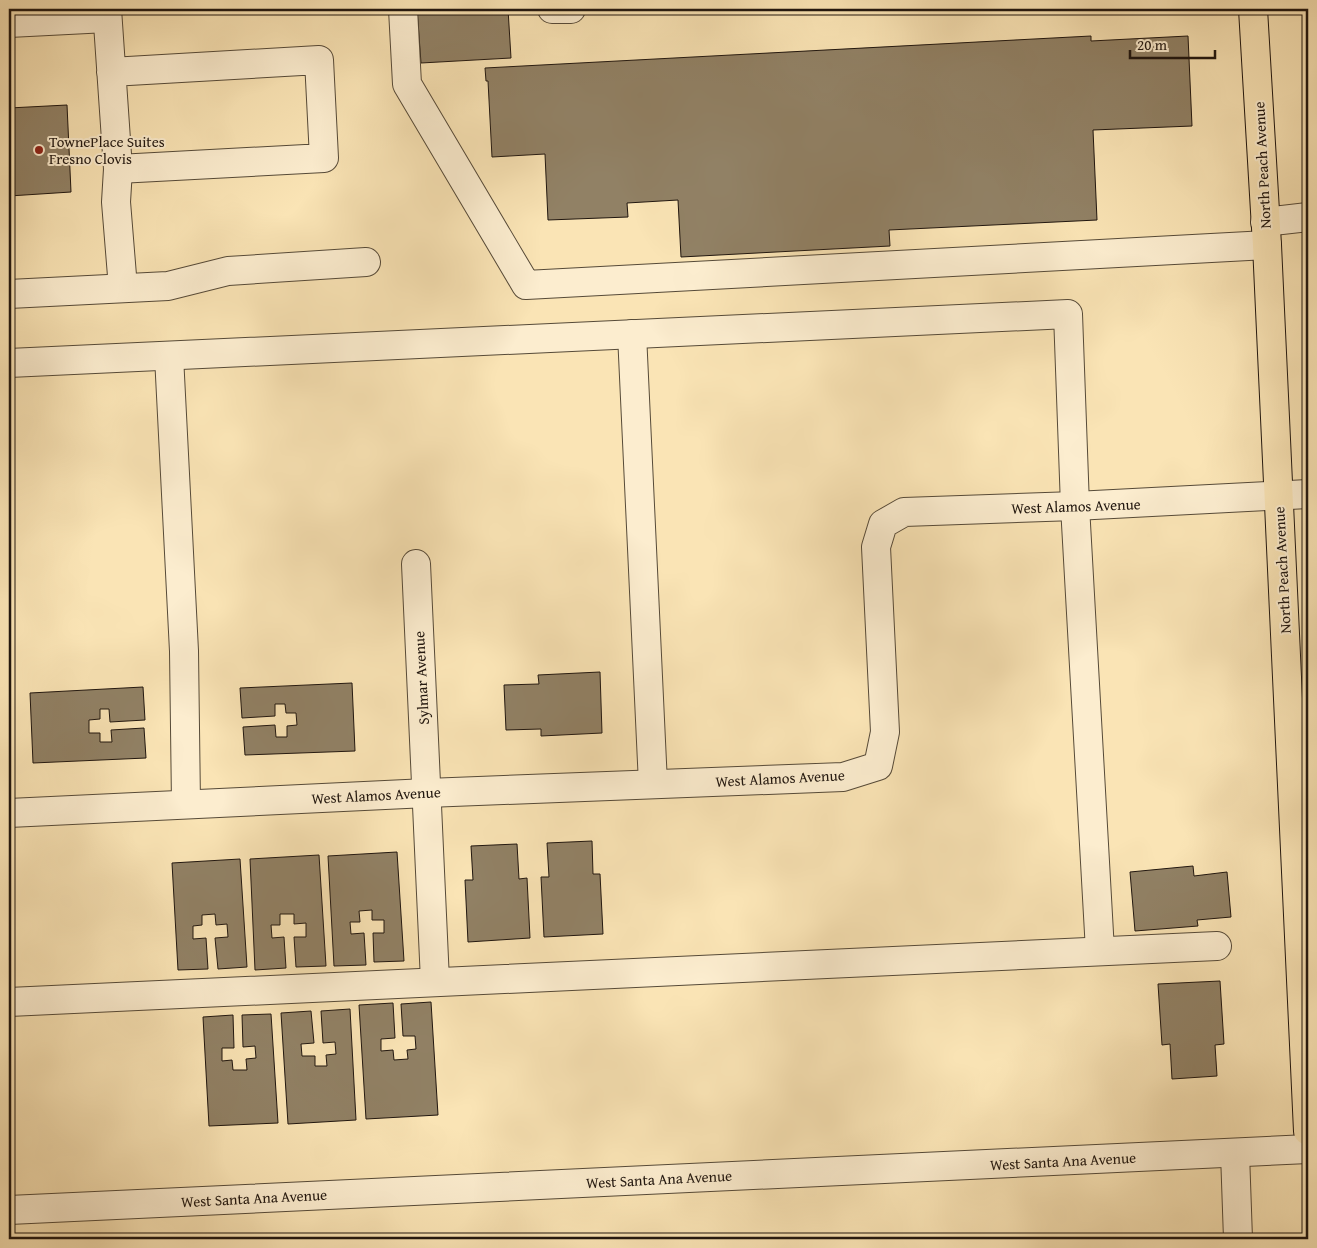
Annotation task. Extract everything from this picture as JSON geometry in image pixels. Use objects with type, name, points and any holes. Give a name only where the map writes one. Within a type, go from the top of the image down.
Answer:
[{"type":"main road","name":"North Peach Avenue","points":[[1253,9],[1278,496],[1303,895],[1308,1131]]},
{"type":"street","points":[[403,9],[407,84],[526,285],[1266,234],[1308,217]]},
{"type":"street","points":[[552,9],[570,9]]},
{"type":"street","points":[[9,23],[107,13],[118,169],[116,202],[123,288]]},
{"type":"street","points":[[111,72],[319,60],[324,158],[118,169]]},
{"type":"street","points":[[9,294],[168,286],[228,271],[366,262]]},
{"type":"street","points":[[9,363],[1068,314],[1075,506],[1100,951]]},
{"type":"street","points":[[632,334],[652,784]]},
{"type":"street","points":[[169,356],[184,651],[186,804]]},
{"type":"street","name":"West Alamos Avenue","points":[[9,813],[427,793],[843,777],[878,766],[885,732],[876,547],[883,524],[904,512],[1075,506],[1308,494]]},
{"type":"street","name":"Sylmar Avenue","points":[[416,564],[435,981]]},
{"type":"street","points":[[9,1002],[1217,946]]},
{"type":"street","name":"West Santa Ana Avenue","points":[[9,1210],[1308,1149]]},
{"type":"street","points":[[1235,1152],[1238,1239]]},
{"type":"building","points":[[417,9],[508,9],[511,58],[421,63]]},
{"type":"building","points":[[1091,36],[1091,41],[1188,36],[1192,126],[1093,130],[1097,220],[889,230],[890,246],[681,257],[678,200],[627,203],[628,217],[548,220],[545,154],[492,157],[488,81],[486,81],[485,68]]},
{"type":"building","name":"TownePlace Suites Fresno Clovis","points":[[67,105],[71,192],[9,196],[9,108]]},
{"type":"building","points":[[600,672],[602,733],[541,736],[541,729],[506,730],[504,685],[539,684],[538,675]]},
{"type":"building","points":[[352,683],[355,751],[245,755],[243,727],[275,725],[276,737],[287,737],[287,726],[297,725],[296,713],[286,713],[285,704],[275,704],[275,716],[242,718],[240,688]]},
{"type":"building","points":[[143,687],[145,720],[110,722],[109,709],[100,709],[100,719],[89,720],[89,733],[100,733],[100,742],[112,742],[111,730],[144,728],[146,758],[33,763],[30,693]]},
{"type":"building","points":[[592,841],[593,874],[600,874],[603,934],[544,937],[541,877],[549,877],[547,843]]},
{"type":"building","points":[[517,844],[519,879],[527,878],[530,938],[468,942],[465,880],[473,880],[471,846]]},
{"type":"building","points":[[397,852],[404,961],[374,962],[373,933],[384,933],[384,920],[372,920],[372,910],[359,911],[360,922],[350,922],[351,934],[364,933],[366,965],[334,966],[328,856]]},
{"type":"building","points":[[319,855],[326,966],[296,967],[294,937],[306,937],[306,923],[294,924],[294,914],[280,914],[280,925],[271,925],[272,938],[284,937],[286,968],[255,970],[250,859]]},
{"type":"building","points":[[240,859],[247,967],[218,969],[215,938],[228,937],[227,924],[216,925],[215,914],[202,915],[202,925],[193,926],[193,939],[206,938],[208,969],[178,970],[172,863]]},
{"type":"building","points":[[1193,866],[1194,876],[1227,872],[1231,917],[1197,920],[1198,926],[1135,931],[1130,872]]},
{"type":"building","points":[[1220,981],[1224,1044],[1215,1045],[1217,1076],[1172,1079],[1170,1044],[1162,1045],[1158,984]]},
{"type":"building","points":[[431,1002],[438,1115],[366,1119],[359,1005],[393,1003],[395,1038],[381,1039],[381,1051],[393,1050],[394,1060],[408,1059],[407,1050],[416,1049],[415,1036],[403,1036],[401,1004]]},
{"type":"building","points":[[350,1009],[356,1120],[288,1124],[281,1013],[311,1011],[314,1043],[301,1044],[302,1056],[315,1056],[315,1066],[327,1066],[326,1055],[336,1054],[335,1042],[323,1043],[321,1011]]},
{"type":"building","points":[[271,1014],[278,1123],[209,1126],[203,1017],[233,1015],[234,1048],[222,1048],[222,1061],[232,1060],[233,1070],[247,1070],[246,1059],[256,1058],[255,1046],[243,1047],[242,1015]]},
{"type":"place","name":"TownePlace Suites Fresno Clovis","points":[[39,150]]}]
